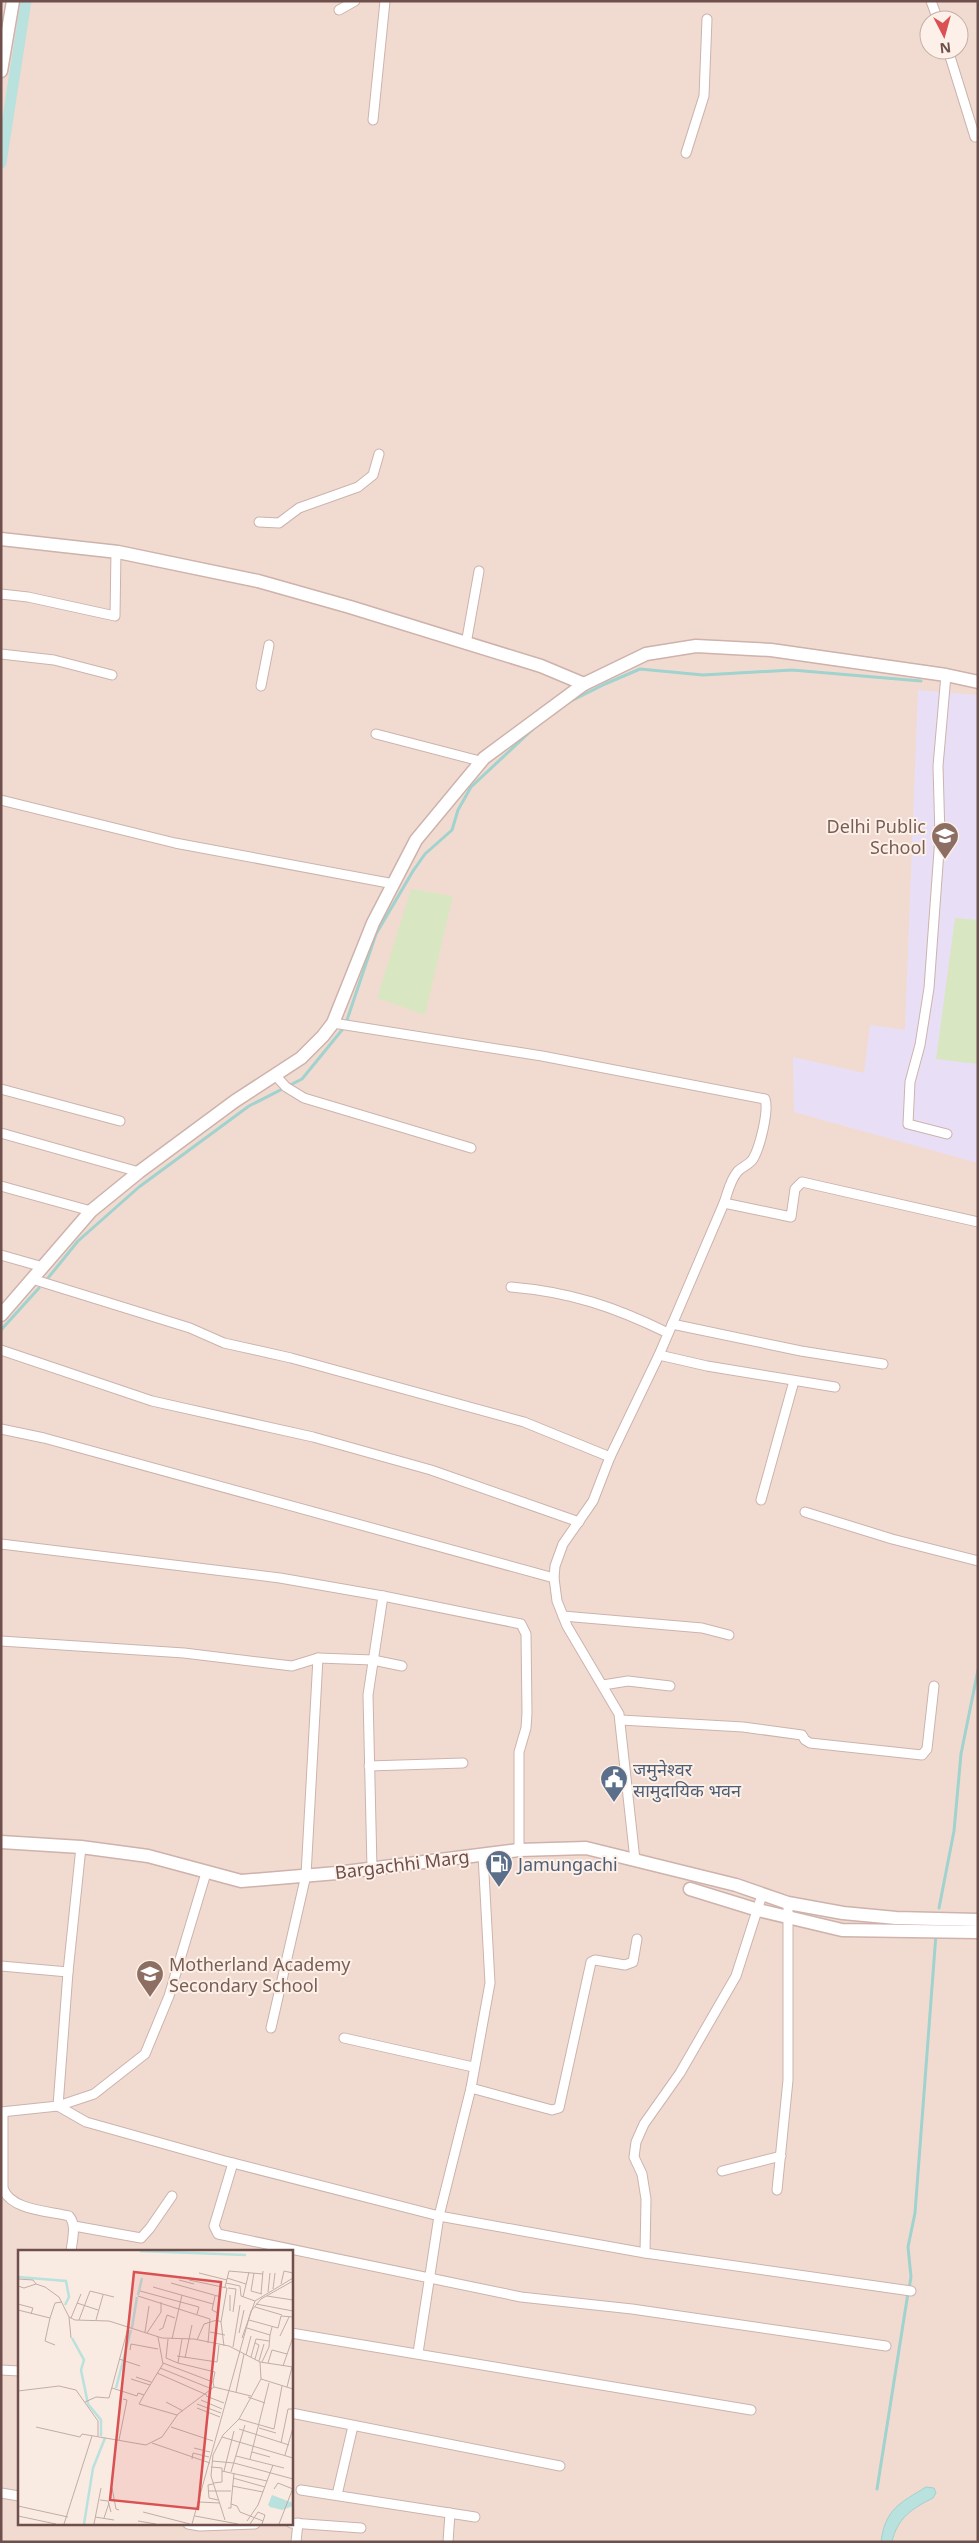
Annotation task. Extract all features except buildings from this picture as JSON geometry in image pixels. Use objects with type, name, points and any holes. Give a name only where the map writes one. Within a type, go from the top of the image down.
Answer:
[{"type":"street","points":[[1,71],[13,1]]},
{"type":"street","points":[[339,10],[355,1]]},
{"type":"street","points":[[373,120],[386,1]]},
{"type":"street","points":[[686,152],[704,96],[707,19]]},
{"type":"street","points":[[951,60],[975,137]]},
{"type":"street","points":[[259,522],[279,523],[299,508],[358,487],[372,476],[379,454]]},
{"type":"street","points":[[1,539],[116,551],[258,581],[350,607],[557,671],[584,684]]},
{"type":"street","points":[[1,594],[28,597],[115,616],[116,551]]},
{"type":"street","points":[[466,644],[478,571]]},
{"type":"street","points":[[260,686],[269,645]]},
{"type":"street","points":[[1,1315],[91,1211],[139,1172],[235,1101],[301,1058],[323,1036],[333,1022],[373,922],[416,840],[480,761],[584,684],[646,654],[696,646],[771,650],[946,674],[978,682]]},
{"type":"street","points":[[1,654],[54,660],[112,675]]},
{"type":"street","points":[[946,674],[938,766],[940,837],[929,988],[920,1045],[910,1082],[908,1124],[947,1134]]},
{"type":"street","points":[[376,734],[480,761]]},
{"type":"street","points":[[1,800],[175,843],[394,884]]},
{"type":"street","points":[[333,1022],[542,1056],[765,1099],[768,1109],[754,1156],[750,1164],[739,1170],[732,1181],[659,1355],[610,1457],[593,1501],[559,1553],[554,1578],[557,1600],[563,1616],[621,1720],[635,1860]]},
{"type":"street","points":[[275,1075],[286,1087],[304,1098],[471,1148]]},
{"type":"street","points":[[1,1089],[120,1121]]},
{"type":"street","points":[[1,1133],[139,1172]]},
{"type":"street","points":[[724,1203],[791,1217],[794,1189],[802,1182],[978,1222]]},
{"type":"street","points":[[1,1186],[91,1211]]},
{"type":"street","points":[[1,1255],[43,1267]]},
{"type":"street","points":[[32,1279],[190,1328],[224,1342],[291,1358],[524,1422],[610,1457]]},
{"type":"street","points":[[511,1287],[570,1295],[624,1311],[670,1328],[884,1364]]},
{"type":"street","points":[[1,1350],[152,1401],[313,1436],[430,1470],[578,1522]]},
{"type":"street","points":[[659,1355],[835,1387]]},
{"type":"street","points":[[761,1500],[794,1381]]},
{"type":"street","points":[[1,1429],[44,1438],[554,1578]]},
{"type":"street","points":[[805,1512],[892,1539],[977,1561]]},
{"type":"street","points":[[1,1544],[280,1578],[383,1596],[521,1624],[526,1634],[527,1713],[526,1728],[519,1752],[519,1850]]},
{"type":"street","points":[[372,1868],[368,1695],[383,1596]]},
{"type":"street","points":[[563,1616],[702,1628],[729,1634]]},
{"type":"street","points":[[1,1641],[184,1653],[292,1666],[318,1658],[373,1660],[402,1666]]},
{"type":"street","points":[[271,2028],[306,1875],[318,1658]]},
{"type":"street","points":[[603,1685],[628,1681],[670,1686]]},
{"type":"street","points":[[621,1720],[769,1730],[802,1735],[810,1743],[922,1755],[926,1749],[934,1686]]},
{"type":"street","points":[[369,1766],[463,1762]]},
{"type":"street","name":"Bargachhi Marg","points":[[1,1842],[81,1847],[148,1856],[241,1881],[372,1868],[519,1850],[586,1848],[736,1885],[788,1903],[878,1917],[978,1920]]},
{"type":"street","points":[[58,2106],[68,1972],[81,1847]]},
{"type":"street","points":[[418,2353],[439,2216],[471,2088],[473,2067],[490,1983],[483,1855]]},
{"type":"street","points":[[71,2250],[74,2226],[73,2220],[69,2216],[14,2203],[6,2196],[3,2188],[2,2113],[58,2106],[94,2094],[146,2054],[169,1996],[206,1872]]},
{"type":"street","points":[[690,1889],[758,1910],[842,1930],[978,1932]]},
{"type":"street","points":[[645,2254],[646,2199],[642,2174],[634,2157],[636,2142],[644,2124],[680,2073],[736,1976],[762,1895]]},
{"type":"street","points":[[777,2190],[788,2080],[788,1903]]},
{"type":"street","points":[[471,2088],[552,2110],[559,2108],[591,1962],[595,1960],[625,1965],[633,1962],[637,1939]]},
{"type":"street","points":[[1,1966],[68,1972]]},
{"type":"street","points":[[344,2038],[473,2067]]},
{"type":"street","points":[[58,2106],[86,2122],[233,2163],[439,2216],[645,2254],[911,2291]]},
{"type":"street","points":[[722,2172],[781,2156]]},
{"type":"street","points":[[233,2163],[214,2226],[216,2234],[291,2250]]},
{"type":"street","points":[[74,2226],[141,2238],[172,2196]]},
{"type":"street","points":[[292,2250],[521,2297],[632,2309],[886,2346]]},
{"type":"street","points":[[292,2333],[418,2353],[645,2394],[751,2410]]},
{"type":"street","points":[[1,2370],[18,2371]]},
{"type":"street","points":[[292,2413],[560,2466]]},
{"type":"street","points":[[337,2495],[353,2426]]},
{"type":"street","points":[[301,2490],[475,2517]]},
{"type":"street","points":[[1,2493],[18,2496]]},
{"type":"street","points":[[448,2542],[450,2513]]},
{"type":"street","points":[[296,2542],[294,2523],[361,2528]]},
{"type":"shaded area","points":[[1,1],[978,1],[978,2542],[1,2542]]},
{"type":"shaded area","name":"Delhi Public School","points":[[918,690],[978,695],[978,1163],[794,1112],[793,1057],[864,1073],[870,1025],[905,1030]]},
{"type":"green space","points":[[411,889],[453,896],[425,1015],[377,998]]},
{"type":"green space","points":[[955,918],[978,920],[978,1064],[936,1059]]},
{"type":"water","points":[[926,2487],[934,2488],[936,2493],[933,2498],[913,2510],[902,2520],[892,2542],[881,2542],[890,2514],[901,2503]]},
{"type":"waterway","points":[[1,163],[26,1]]},
{"type":"waterway","points":[[567,703],[640,669],[703,675],[792,670],[921,681]]},
{"type":"waterway","points":[[347,1020],[376,934],[413,871],[425,854],[452,830],[458,810],[471,787],[533,729]]},
{"type":"waterway","points":[[48,1278],[78,1241],[139,1187],[249,1106],[302,1079],[342,1030]]},
{"type":"waterway","points":[[1,1330],[39,1288]]},
{"type":"waterway","points":[[939,1908],[954,1831],[961,1754],[978,1670]]},
{"type":"waterway","points":[[909,2289],[911,2277],[908,2247],[915,2213],[936,1934]]},
{"type":"waterway","points":[[877,2489],[908,2293]]},
{"type":"place","name":"Delhi Public School","points":[[945,860]]},
{"type":"place","name":"जमुनेश्वर सामुदायिक भवन","points":[[614,1803]]},
{"type":"place","name":"Jamungachi","points":[[499,1888]]},
{"type":"place","name":"Motherland Academy Secondary School","points":[[150,1998]]}]
